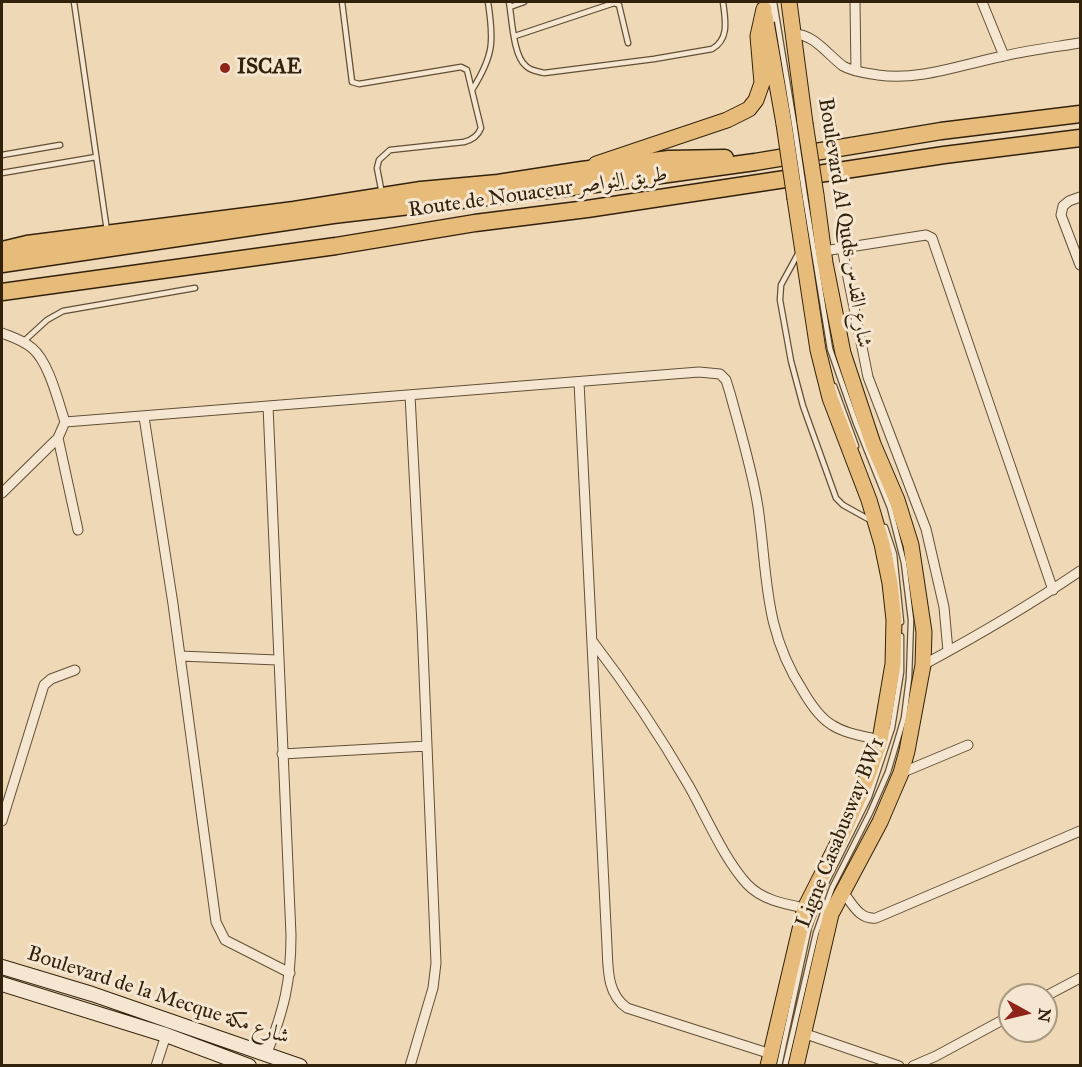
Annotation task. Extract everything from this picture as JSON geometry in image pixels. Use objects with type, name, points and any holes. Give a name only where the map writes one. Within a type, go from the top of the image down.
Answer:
[{"type":"highway","name":"Route de Nouaceur طريق النواصر","points":[[2,264],[333,216],[755,162],[941,131],[1080,114]]},
{"type":"highway","name":"Route de Nouaceur طريق النواصر","points":[[2,292],[336,246],[475,223],[587,209],[944,155],[1080,138]]},
{"type":"highway","points":[[2,250],[27,244],[582,170],[687,158],[728,158],[755,162]]},
{"type":"main road","name":"Boulevard Al Quds شارع القدس","points":[[789,2],[794,34],[793,123]]},
{"type":"main road","name":"Boulevard Al Quds شارع القدس","points":[[767,3],[793,123],[804,197],[802,247],[818,350],[830,398],[869,500],[880,519],[894,620],[893,664],[880,740],[854,811],[805,908],[772,1062]]},
{"type":"main road","points":[[582,170],[727,120],[749,109],[756,100],[762,83],[758,36],[767,3]]},
{"type":"main road","name":"Boulevard Al Quds شارع القدس","points":[[796,1065],[831,914],[880,822],[901,773],[923,665],[924,632],[911,545],[897,500],[870,433],[843,353],[824,251],[804,197]]},
{"type":"main road","name":"Boulevard de la Mecque شارع مكة","points":[[2,967],[92,994],[300,1065]]},
{"type":"main road","name":"Boulevard de la Mecque شارع مكة","points":[[2,984],[166,1035],[249,1065]]},
{"type":"street","points":[[855,2],[855,71]]},
{"type":"street","points":[[982,2],[1004,56]]},
{"type":"street","points":[[794,34],[807,36],[844,67],[880,75],[903,76],[1080,43]]},
{"type":"street","points":[[1080,197],[1063,206],[1061,215],[1080,266]]},
{"type":"street","points":[[824,251],[926,235],[932,238],[1053,590]]},
{"type":"street","points":[[842,248],[868,377],[927,529],[944,607],[948,651]]},
{"type":"street","points":[[2,333],[23,342],[33,349],[41,360],[54,388],[64,422],[58,438],[2,493]]},
{"type":"street","points":[[64,422],[711,372],[720,374],[726,380],[756,496],[765,585],[771,618],[782,652],[792,674],[808,699],[830,724],[840,730],[880,740]]},
{"type":"street","points":[[579,382],[611,988],[620,1004],[627,1008],[772,1062]]},
{"type":"street","points":[[410,395],[421,603],[435,975],[410,1065]]},
{"type":"street","points":[[267,1053],[285,1000],[290,973],[291,935],[268,406]]},
{"type":"street","points":[[144,417],[180,656],[214,910],[220,932],[225,940],[290,973]]},
{"type":"street","points":[[58,438],[78,530]]},
{"type":"street","points":[[923,665],[1053,590],[1080,571]]},
{"type":"street","points":[[592,641],[644,711],[726,854],[747,884],[759,894],[772,900],[805,908]]},
{"type":"street","points":[[180,656],[278,660]]},
{"type":"street","points":[[2,821],[44,685],[51,679],[75,670]]},
{"type":"street","points":[[901,773],[968,745]]},
{"type":"street","points":[[282,754],[427,746]]},
{"type":"street","points":[[843,892],[861,916],[876,918],[1080,831]]},
{"type":"street","points":[[1058,990],[1080,978]]},
{"type":"street","points":[[913,1065],[936,1056],[998,1022]]},
{"type":"street","points":[[803,1033],[899,1065]]},
{"type":"street","points":[[156,1065],[166,1035]]},
{"type":"lane","points":[[74,2],[107,233]]},
{"type":"lane","points":[[342,2],[352,82],[359,84],[461,67],[467,70],[481,128],[471,140],[464,142],[390,150],[379,160],[377,168],[383,196]]},
{"type":"lane","points":[[472,90],[484,72],[493,44],[488,2]]},
{"type":"lane","points":[[524,2],[510,3],[518,54],[524,65],[531,70],[544,73],[712,49],[718,45],[724,35],[723,2]]},
{"type":"lane","points":[[515,36],[614,3],[619,5],[628,43]]},
{"type":"lane","points":[[2,155],[60,145]]},
{"type":"lane","points":[[2,173],[96,157]]},
{"type":"lane","points":[[804,197],[822,351],[857,449]]},
{"type":"lane","name":"Ligne Casabusway BW1","points":[[785,1065],[816,933],[832,888],[888,772],[904,718],[909,678],[911,620],[904,563],[890,508],[856,423],[830,349],[804,197]]},
{"type":"lane","points":[[802,247],[779,290],[791,361],[803,406],[836,498],[848,508],[880,519]]},
{"type":"lane","points":[[23,342],[47,320],[63,311],[195,288]]},
{"type":"lane","name":"Ligne Casabusway BW1","points":[[772,1062],[809,927],[821,893],[869,797],[892,728],[901,672],[901,612],[894,554],[880,519],[865,470]]},
{"type":"place","name":"ISCAE","points":[[225,68]]}]
